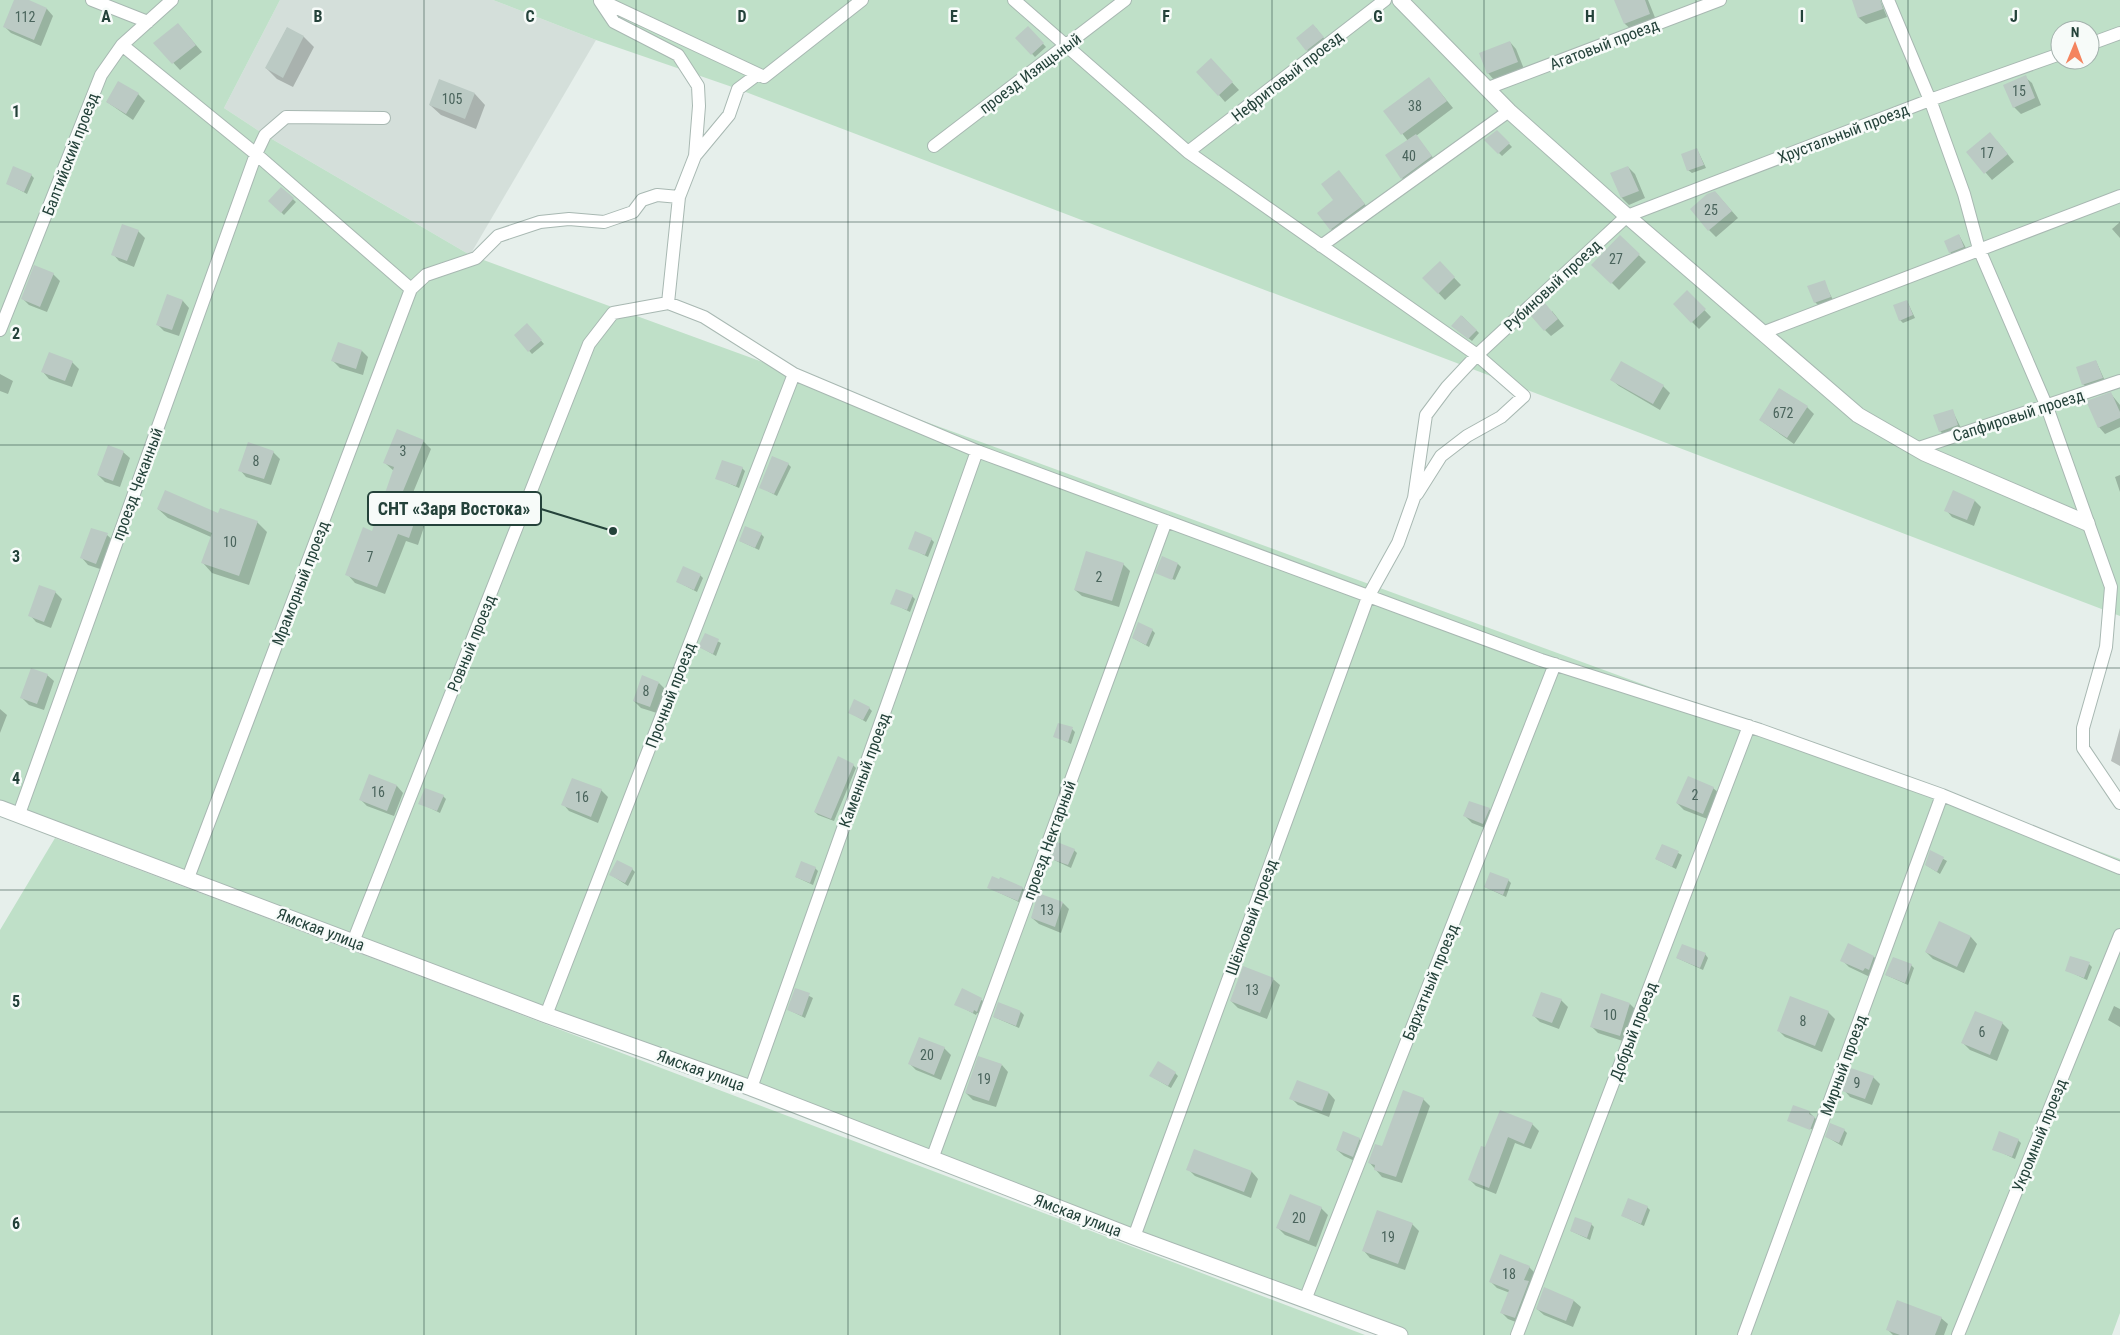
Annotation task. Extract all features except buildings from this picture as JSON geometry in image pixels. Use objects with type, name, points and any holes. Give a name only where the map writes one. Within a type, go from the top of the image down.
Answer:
[{"type":"street","points":[[1400,0],[1509,111],[1627,216],[1858,415],[1916,449],[2088,523]]},
{"type":"street","name":"Ямская улица","points":[[0,808],[546,1015],[751,1088],[1134,1237],[1400,1335]]},
{"type":"lane","points":[[92,0],[148,22]]},
{"type":"lane","name":"Балтийский проезд","points":[[0,330],[101,75],[122,45],[172,0]]},
{"type":"lane","points":[[599,0],[761,76]]},
{"type":"lane","points":[[599,0],[614,22],[678,55],[698,86],[699,106],[695,156]]},
{"type":"lane","points":[[862,0],[761,76],[738,89],[729,114],[695,156],[679,196],[668,303],[704,318],[794,374],[977,451],[1368,597],[1555,664],[1749,726],[1942,795],[2120,868]]},
{"type":"lane","points":[[1014,0],[1188,152],[1477,354],[1524,396],[1501,417],[1468,436],[1441,456],[1414,498]]},
{"type":"lane","name":"проезд Изящьный","points":[[934,146],[1125,0]]},
{"type":"lane","name":"Нефритовый проезд","points":[[1188,152],[1385,0]]},
{"type":"lane","name":"Агатовый проезд","points":[[1488,88],[1720,0]]},
{"type":"lane","points":[[1888,0],[1930,100],[1964,194],[1979,249],[2047,407],[2088,523],[2116,584],[2106,647],[2083,728],[2083,748],[2120,803]]},
{"type":"lane","points":[[2100,40],[2120,33]]},
{"type":"lane","points":[[122,45],[256,154],[411,289],[426,275],[476,258],[498,236],[540,222],[569,219],[604,222],[633,212],[642,200],[657,195],[679,196]]},
{"type":"lane","name":"Хрустальный проезд","points":[[1627,216],[1930,100],[2050,58]]},
{"type":"lane","points":[[1321,246],[1509,111]]},
{"type":"lane","name":"проезд Чеканный","points":[[19,814],[256,154],[265,135],[286,117],[384,118]]},
{"type":"lane","points":[[1762,333],[2120,196]]},
{"type":"lane","name":"Рубиновый проезд","points":[[1414,498],[1426,415],[1447,387],[1477,354],[1627,216]]},
{"type":"lane","name":"Мраморный проезд","points":[[188,878],[411,289]]},
{"type":"lane","name":"Ровный проезд","points":[[353,942],[589,344],[613,313],[668,303]]},
{"type":"lane","name":"Прочный проезд","points":[[546,1015],[794,374]]},
{"type":"lane","name":"Сапфировый проезд","points":[[1916,449],[2047,407],[2120,381]]},
{"type":"lane","name":"Каменный проезд","points":[[751,1088],[977,451]]},
{"type":"lane","name":"Шёлковый проезд","points":[[1134,1237],[1368,597],[1398,542],[1414,498]]},
{"type":"lane","name":"проезд Нектарный","points":[[932,1159],[1166,521]]},
{"type":"lane","name":"Бархатный проезд","points":[[1305,1300],[1555,664]]},
{"type":"lane","name":"Добрый проезд","points":[[1517,1335],[1749,726]]},
{"type":"lane","name":"Мирный проезд","points":[[1744,1335],[1942,795]]},
{"type":"lane","name":"Укромный проезд","points":[[1958,1335],[2120,935]]},
{"type":"shaded area","points":[[280,0],[493,0],[596,40],[470,255],[265,135],[224,108]]},
{"type":"green space","points":[[0,0],[280,0],[224,108],[265,135],[470,255],[2120,859],[2120,1313],[2112,1335],[1400,1335],[0,808]]},
{"type":"green space","points":[[493,0],[2120,0],[2120,616],[738,89],[596,40]]},
{"type":"green space","points":[[55,838],[1365,1335],[0,1335],[0,930]]},
{"type":"place","name":"СНТ «Заря Востока»","points":[[613,531]]}]
